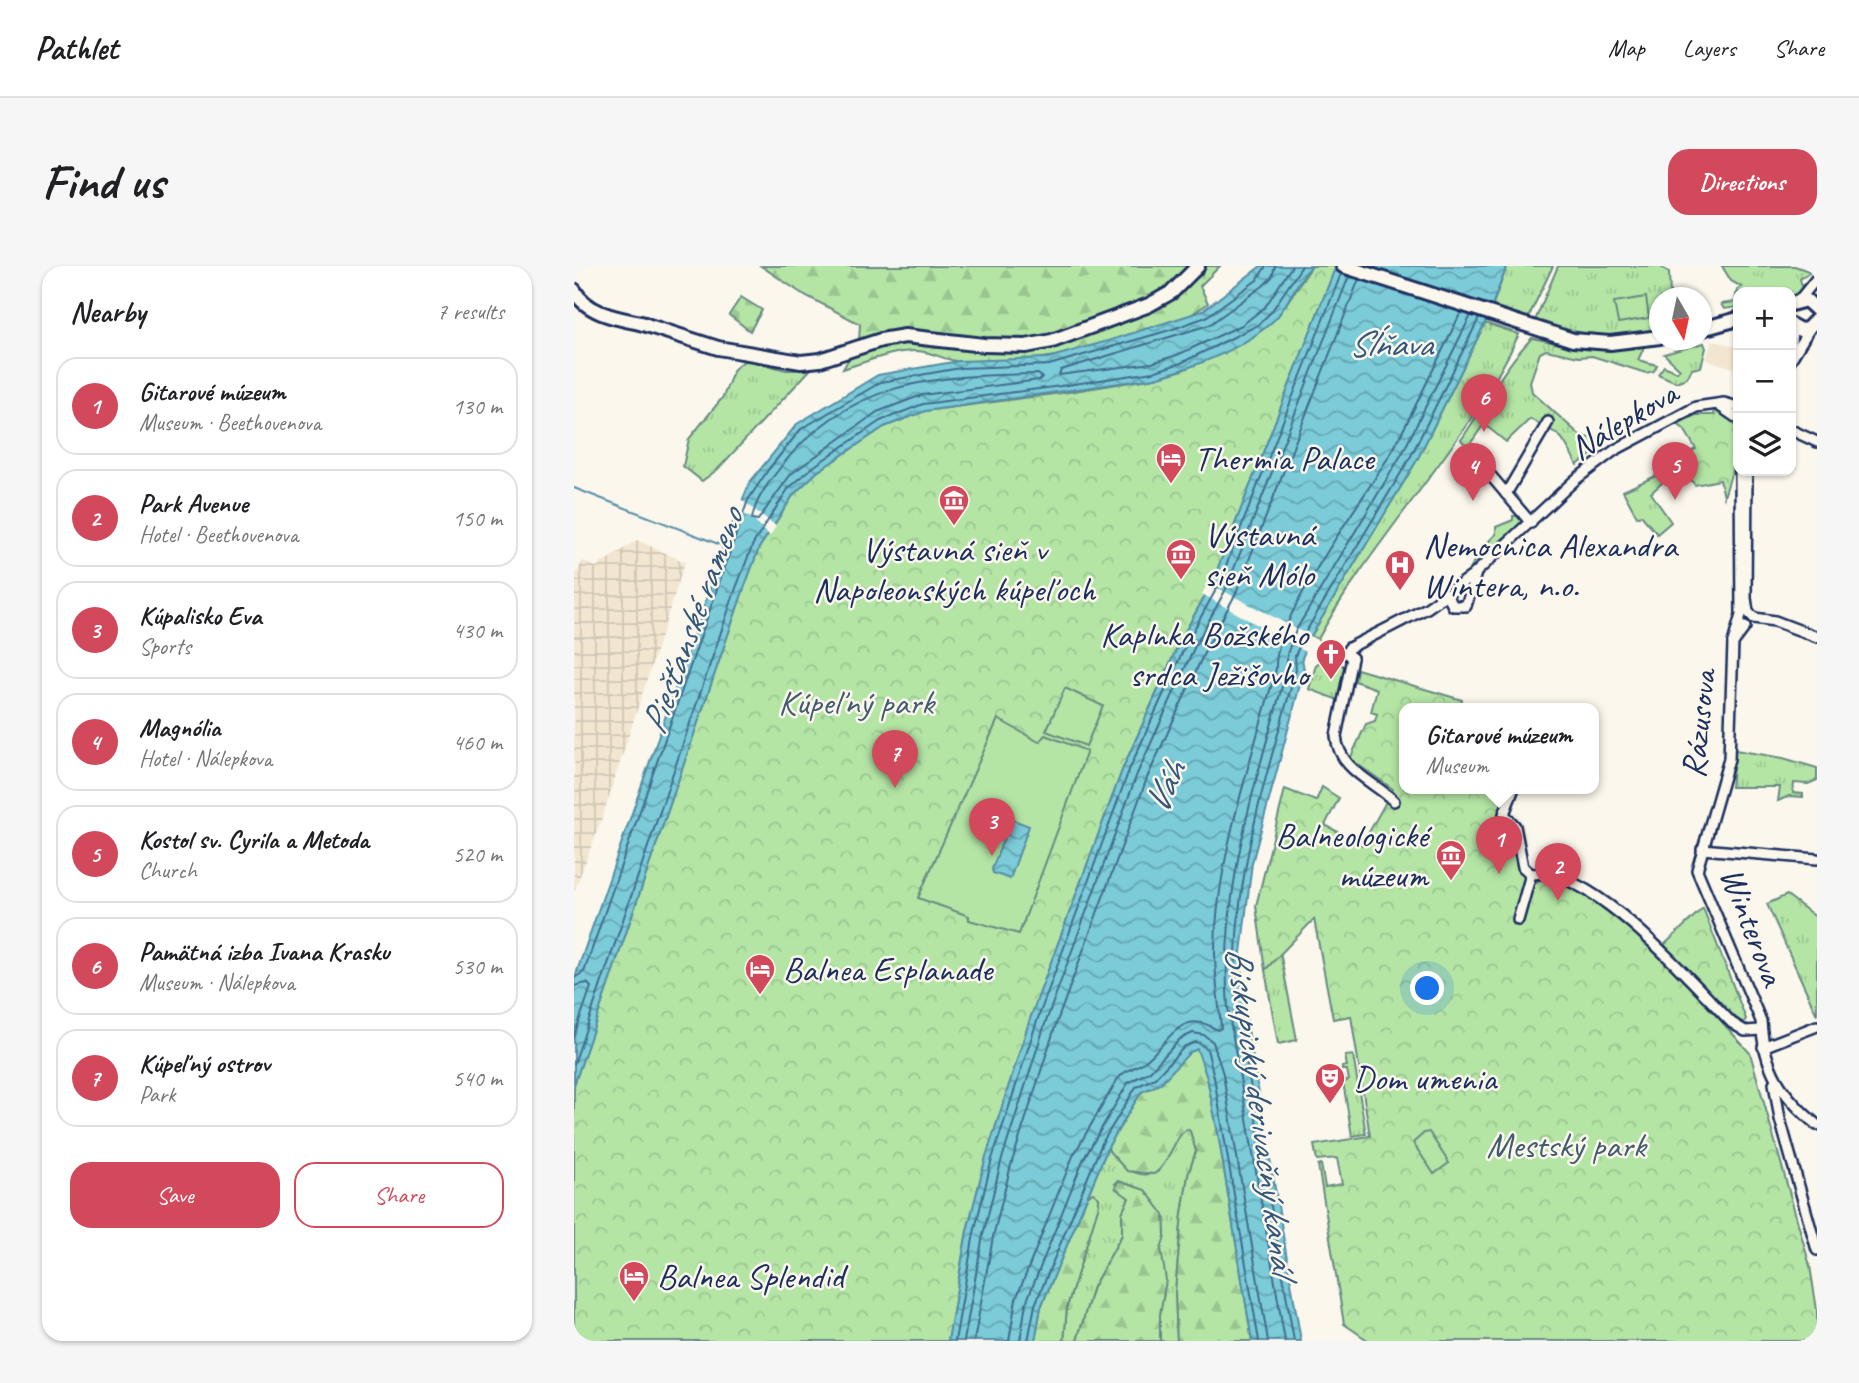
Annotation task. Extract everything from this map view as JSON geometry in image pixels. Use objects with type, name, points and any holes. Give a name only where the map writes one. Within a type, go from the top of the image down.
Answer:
[{"type":"main road","points":[[574,292],[586,305],[597,311],[718,348],[737,348],[801,362],[820,360],[905,335],[1000,346],[1037,344],[1149,305],[1172,292],[1198,266]]},
{"type":"main road","points":[[1342,266],[1533,328],[1590,342],[1629,342],[1649,339]]},
{"type":"main road","points":[[1712,327],[1733,322]]},
{"type":"main road","points":[[1796,328],[1800,330],[1813,323]]},
{"type":"street","points":[[1808,304],[1817,280]]},
{"type":"street","points":[[1796,351],[1813,323]]},
{"type":"street","name":"Nálepkova","points":[[1427,608],[1473,575],[1575,480],[1615,450],[1696,407],[1717,404],[1734,413]]},
{"type":"street","name":"Nálepkova","points":[[1506,494],[1548,422]]},
{"type":"street","points":[[1796,433],[1817,442]]},
{"type":"street","points":[[1491,476],[1531,523]]},
{"type":"street","points":[[1740,476],[1747,620]]},
{"type":"street","points":[[1747,476],[1747,620]]},
{"type":"street","points":[[1394,801],[1354,771],[1337,748],[1336,736],[1352,658],[1368,640],[1427,608],[1463,608],[1469,604],[1473,575]]},
{"type":"street","points":[[1447,594],[1453,606]]},
{"type":"street","points":[[1747,620],[1779,624],[1817,637]]},
{"type":"street","name":"Rázusova","points":[[1702,849],[1729,759],[1733,643],[1747,620]]},
{"type":"street","points":[[1512,794],[1504,814],[1515,826],[1523,867],[1531,874],[1552,873],[1642,930],[1732,1023],[1745,1031],[1761,1030]]},
{"type":"street","points":[[1702,849],[1817,859]]},
{"type":"street","name":"Winterova","points":[[1702,849],[1697,870],[1700,881],[1761,1021],[1763,1047],[1774,1078],[1788,1099],[1817,1125]]},
{"type":"street","points":[[1518,920],[1531,874]]},
{"type":"street","points":[[1763,1047],[1817,1026]]},
{"type":"street","points":[[1774,1078],[1778,1110],[1817,1250]]},
{"type":"street","points":[[1778,1110],[1788,1099]]},
{"type":"shaded area","points":[[1712,340],[1733,346],[1733,368],[1706,360],[1709,350],[1712,350]]},
{"type":"shaded area","points":[[637,540],[685,562],[602,818],[574,892],[574,578],[583,561],[596,567]]},
{"type":"green space","points":[[761,266],[1220,266],[1200,286],[1208,303],[1187,317],[1124,341],[1050,357],[982,363],[956,361],[926,352],[906,351],[843,369],[859,341],[860,324],[801,293]]},
{"type":"green space","name":"Kúpeľný park","points":[[1312,266],[1336,266],[1212,583],[1181,639],[1123,768],[1030,1019],[986,1157],[967,1231],[948,1341],[574,1341],[574,1085],[759,548],[794,494],[817,472],[884,427],[925,411],[1062,393],[1155,378],[1183,370],[1262,330],[1277,317]]},
{"type":"green space","points":[[1507,266],[1553,266],[1529,316],[1524,320],[1491,310]]},
{"type":"green space","points":[[1558,266],[1659,266],[1669,272],[1670,287],[1649,287],[1649,332],[1608,338],[1534,323]]},
{"type":"green space","points":[[1722,266],[1795,266],[1811,272],[1800,279],[1803,290],[1796,294],[1796,287],[1742,287],[1731,281]]},
{"type":"green space","points":[[741,297],[762,310],[750,331],[729,315]]},
{"type":"green space","points":[[1646,297],[1649,318],[1618,323],[1614,302]]},
{"type":"green space","points":[[1733,302],[1733,308],[1724,309],[1721,304]]},
{"type":"green space","points":[[1485,323],[1519,334],[1498,375],[1448,452],[1341,600],[1318,639],[1311,636],[1417,460]]},
{"type":"green space","points":[[1532,338],[1585,349],[1645,345],[1638,360],[1657,365],[1654,371],[1646,373],[1592,356],[1579,357],[1546,350],[1540,353],[1530,382],[1532,392],[1582,437],[1603,439],[1595,452],[1577,465],[1559,436],[1530,419],[1506,442],[1484,424],[1468,447],[1461,440],[1503,374]]},
{"type":"green space","points":[[1679,350],[1705,350],[1701,367],[1692,369],[1687,378],[1676,382],[1658,374],[1664,366],[1677,372],[1680,369],[1664,354]]},
{"type":"green space","points":[[744,361],[786,370],[810,370],[718,469],[702,481],[683,466],[689,439],[723,397],[734,369]]},
{"type":"green space","points":[[1715,409],[1733,417],[1733,465],[1724,497],[1720,480],[1695,485],[1681,469],[1666,479],[1660,474],[1667,470],[1659,456],[1670,450],[1676,458],[1696,449],[1684,429],[1677,424],[1696,415],[1714,415]]},
{"type":"green space","points":[[1660,474],[1662,483],[1651,493],[1671,522],[1657,534],[1641,515],[1637,517],[1623,491]]},
{"type":"green space","points":[[1513,516],[1521,516],[1523,521],[1471,568],[1477,553],[1496,534],[1496,527],[1513,520]]},
{"type":"green space","points":[[1323,659],[1346,667],[1338,700],[1309,689],[1316,665]]},
{"type":"green space","name":"Mestský park","points":[[1357,669],[1462,700],[1461,703],[1399,703],[1399,794],[1510,794],[1498,818],[1513,830],[1517,857],[1527,881],[1533,884],[1547,875],[1582,892],[1660,953],[1750,1053],[1810,1266],[1817,1310],[1817,1341],[1369,1341],[1344,1324],[1318,1165],[1321,1164],[1325,1187],[1342,1184],[1337,1158],[1317,1160],[1314,1145],[1370,1136],[1351,1016],[1333,1019],[1314,919],[1265,970],[1256,906],[1285,789],[1316,801],[1322,787],[1339,798],[1325,825],[1362,845],[1393,789],[1350,759],[1366,724],[1375,721],[1377,714],[1371,712],[1377,689],[1355,681]]},
{"type":"green space","points":[[1065,688],[1103,706],[1086,746],[1046,731]]},
{"type":"green space","points":[[998,719],[1039,742],[1045,735],[1087,751],[1019,934],[969,920],[969,916],[918,898]]},
{"type":"green space","points":[[1735,750],[1783,758],[1817,768],[1817,780],[1808,784],[1794,783],[1793,793],[1803,794],[1803,797],[1789,796],[1778,801],[1780,787],[1731,787]]},
{"type":"green space","points":[[1787,895],[1817,918],[1817,1015],[1767,904]]},
{"type":"green space","points":[[1703,908],[1746,1019],[1743,1024],[1709,994],[1664,945]]},
{"type":"green space","points":[[1280,952],[1297,1040],[1278,1044],[1265,970]]},
{"type":"green space","points":[[1198,1049],[1218,1133],[1252,1341],[1177,1341],[1175,1292],[1182,1214],[1188,1175],[1196,1151],[1190,1131],[1187,1129],[1182,1133],[1164,1164],[1154,1174],[1127,1171],[1108,1147],[1141,1092],[1152,1088],[1190,1052]]},
{"type":"green space","points":[[1353,1055],[1366,1134],[1352,1136],[1342,1076],[1345,1082],[1349,1080],[1347,1070],[1342,1070],[1342,1067],[1347,1066],[1345,1056]]},
{"type":"green space","points":[[1187,1129],[1196,1151],[1188,1175],[1182,1214],[1175,1292],[1177,1341],[1160,1341],[1160,1314],[1164,1293],[1161,1249],[1165,1236],[1164,1215],[1145,1190],[1118,1181],[1115,1184],[1129,1198],[1122,1214],[1122,1235],[1093,1287],[1077,1341],[1064,1341],[1067,1307],[1099,1204],[1088,1195],[1108,1147],[1131,1171],[1153,1173],[1159,1171],[1181,1133]]},
{"type":"green space","points":[[1429,1132],[1449,1163],[1434,1174],[1413,1143]]},
{"type":"green space","points":[[1118,1181],[1145,1190],[1164,1215],[1165,1236],[1161,1249],[1166,1280],[1160,1314],[1160,1341],[1077,1341],[1093,1287],[1122,1235],[1122,1213],[1129,1198],[1115,1188]]},
{"type":"green space","points":[[1093,1193],[1099,1198],[1099,1205],[1067,1307],[1064,1341],[1035,1341],[1041,1307],[1088,1195]]},
{"type":"water","points":[[1261,266],[1312,266],[1301,278],[1275,319],[1234,348],[1155,378],[925,411],[884,427],[817,472],[794,494],[759,548],[574,1085],[574,980],[723,551],[721,545],[725,542],[750,482],[797,424],[878,375],[959,361],[1048,358],[1202,311]]},
{"type":"water","points":[[1336,266],[1507,266],[1485,323],[1417,460],[1311,636],[1302,658],[1304,670],[1252,863],[1241,953],[1244,1006],[1301,1341],[1252,1341],[1218,1133],[1207,1078],[1197,1049],[1190,1052],[1160,1084],[1141,1092],[1108,1147],[1041,1307],[1035,1341],[948,1341],[967,1231],[986,1157],[1030,1019],[1123,768],[1181,639],[1212,583]]},
{"type":"water","points":[[1011,819],[1029,826],[1010,879],[993,873],[992,869]]},
{"type":"pier","points":[[738,497],[776,526],[770,536],[754,520],[734,508]]},
{"type":"pier","points":[[1208,583],[1314,638],[1308,653],[1202,594]]},
{"type":"waterway","name":"Piešťanské rameno","points":[[574,488],[721,545]]},
{"type":"place","name":"Pamätná izba Ivana Krasku","points":[[1484,432]]},
{"type":"place","name":"Thermia Palace","points":[[1171,485]]},
{"type":"place","name":"Kostol sv. Cyrila a Metoda","points":[[1675,500]]},
{"type":"place","name":"Magnólia","points":[[1473,501]]},
{"type":"place","name":"Výstavná sieň v Napoleonských kúpeľoch","points":[[954,527]]},
{"type":"place","name":"Výstavná sieň Mólo","points":[[1181,581]]},
{"type":"place","name":"Nemocnica Alexandra Wintera, n.o.","points":[[1400,592]]},
{"type":"place","name":"Kaplnka Božského srdca Ježišovho","points":[[1331,681]]},
{"type":"place","name":"Kúpeľný ostrov","points":[[895,788]]},
{"type":"place","name":"Kúpalisko Eva","points":[[992,856]]},
{"type":"place","name":"Gitarové múzeum","points":[[1499,874]]},
{"type":"place","name":"Balneologické múzeum","points":[[1451,882]]},
{"type":"place","name":"Park Avenue","points":[[1558,901]]},
{"type":"place","name":"Balnea Esplanade","points":[[760,996]]},
{"type":"place","name":"Dom umenia","points":[[1330,1105]]},
{"type":"place","name":"Balnea Splendid","points":[[634,1303]]},
{"type":"water label","name":"Sĺňava","points":[[1390,343]]},
{"type":"water label","name":"Váh","points":[[1164,787]]},
{"type":"water label","name":"Biskupický derivačný kanál","points":[[1262,1110]]}]
